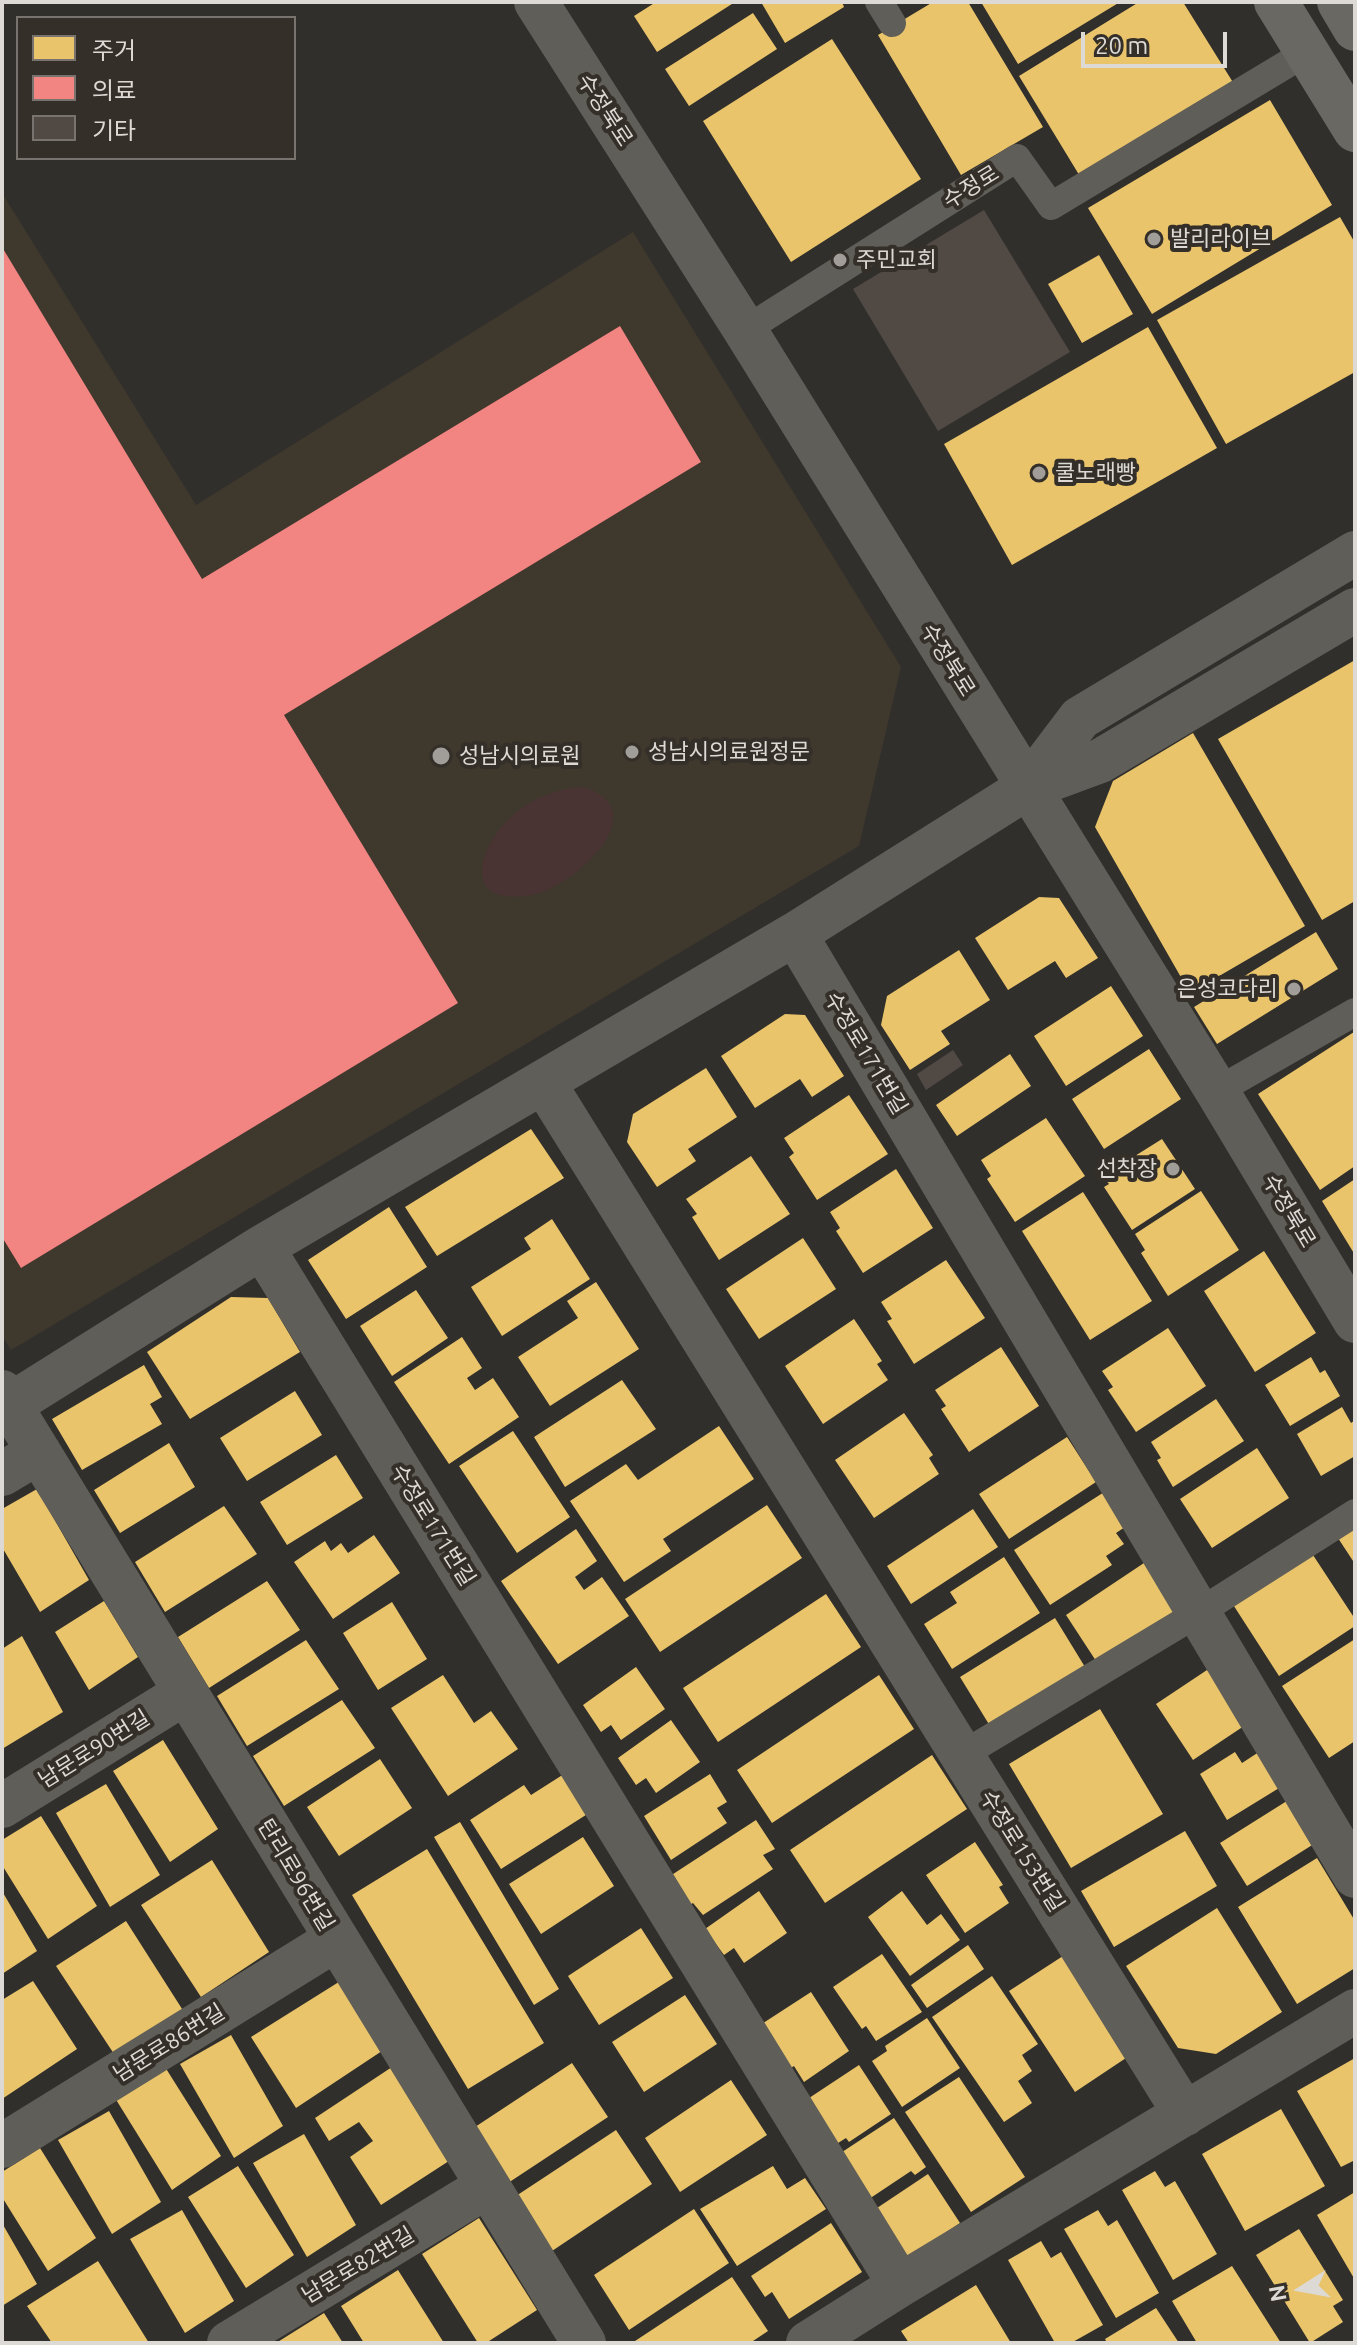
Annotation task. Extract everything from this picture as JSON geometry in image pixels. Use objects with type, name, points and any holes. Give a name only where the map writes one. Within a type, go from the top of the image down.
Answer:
[{"type":"main road","points":[[1276,2],[1355,130]]},
{"type":"main road","points":[[1339,2],[1355,29]]},
{"type":"street","name":"수정북로","points":[[536,2],[745,330],[1217,1091],[1355,1321]]},
{"type":"street","points":[[1027,788],[1080,718],[1355,553]]},
{"type":"street","points":[[6,1398],[795,934],[1027,788],[1100,761],[1355,610]]},
{"type":"street","name":"수정로171번길","points":[[795,934],[1198,1613]]},
{"type":"street","name":"수정로153번길","points":[[544,1083],[1185,2114]]},
{"type":"street","name":"수정로171번길","points":[[262,1247],[900,2285]]},
{"type":"street","name":"탄리로96번길","points":[[6,1398],[584,2343]]},
{"type":"street","points":[[2,1474],[39,1452]]},
{"type":"street","points":[[1198,1613],[1355,1876]]},
{"type":"street","name":"남문로90번길","points":[[2,1806],[185,1693]]},
{"type":"street","name":"남문로86번길","points":[[2,2146],[335,1940]]},
{"type":"street","points":[[808,2343],[1355,2011]]},
{"type":"street","name":"남문로82번길","points":[[229,2343],[486,2187]]},
{"type":"lane","name":"수정로","points":[[745,330],[1017,158],[1051,206],[1307,52]]},
{"type":"lane","points":[[1217,1091],[1355,1012]]},
{"type":"lane","points":[[962,1755],[1198,1613],[1355,1513]]},
{"type":"shaded area","name":"성남시의료원","points":[[2,193],[196,505],[633,232],[901,667],[859,846],[11,1350],[2,1336]]},
{"type":"shaded area","points":[[582,787],[604,798],[613,812],[611,829],[601,848],[566,880],[545,891],[527,896],[503,896],[489,889],[483,878],[483,863],[498,831],[525,806],[545,795]]},
{"type":"building: 주거","points":[[656,2],[735,2],[657,52],[634,16]]},
{"type":"building: 주거","points":[[761,2],[842,2],[844,7],[785,43]]},
{"type":"building: 주거","points":[[933,2],[968,2],[1043,127],[961,175],[878,35]]},
{"type":"building: 주거","points":[[981,2],[1120,2],[1018,64]]},
{"type":"building: 주거","points":[[1139,2],[1183,2],[1234,84],[1081,178],[1019,76]]},
{"type":"building: 주거","points":[[753,13],[777,49],[689,106],[665,69]]},
{"type":"building: 주거","points":[[832,39],[921,179],[791,262],[703,121]]},
{"type":"building: 주거","points":[[1270,100],[1332,205],[1152,314],[1088,208]]},
{"type":"building: 주거","points":[[1340,217],[1355,243],[1355,372],[1226,444],[1157,320]]},
{"type":"building: 주거","points":[[1099,255],[1133,314],[1082,343],[1048,284]]},
{"type":"building: 주거","points":[[1148,327],[1217,448],[1012,565],[944,444]]},
{"type":"building: 주거","points":[[1355,660],[1355,901],[1322,920],[1218,739]]},
{"type":"building: 주거","points":[[1193,733],[1305,926],[1190,993],[1095,827],[1113,781]]},
{"type":"building: 주거","points":[[1039,897],[1059,898],[1098,958],[1066,978],[1055,961],[1008,990],[975,938]]},
{"type":"building: 주거","points":[[1316,932],[1338,969],[1217,1044],[1194,1007]]},
{"type":"building: 주거","points":[[959,950],[990,1000],[941,1031],[950,1044],[910,1070],[881,1025],[887,996]]},
{"type":"building: 주거","points":[[1111,986],[1143,1036],[1066,1086],[1034,1036]]},
{"type":"building: 주거","points":[[785,1014],[805,1015],[844,1076],[812,1097],[800,1079],[755,1108],[721,1056]]},
{"type":"building: 주거","points":[[1354,1032],[1355,1166],[1320,1190],[1258,1094]]},
{"type":"building: 주거","points":[[1149,1049],[1181,1099],[1104,1149],[1072,1099]]},
{"type":"building: 주거","points":[[1010,1054],[1031,1086],[957,1136],[936,1105]]},
{"type":"building: 주거","points":[[706,1068],[737,1117],[688,1149],[696,1161],[657,1187],[627,1142],[633,1114]]},
{"type":"building: 주거","points":[[849,1095],[888,1154],[817,1200],[789,1157],[794,1153],[784,1138]]},
{"type":"building: 주거","points":[[1046,1118],[1085,1176],[1015,1222],[987,1179],[991,1176],[981,1160]]},
{"type":"building: 주거","points":[[531,1129],[564,1178],[437,1256],[405,1207]]},
{"type":"building: 주거","points":[[1162,1139],[1195,1189],[1132,1230],[1104,1187],[1109,1184],[1103,1176]]},
{"type":"building: 주거","points":[[751,1156],[790,1214],[719,1260],[692,1217],[697,1214],[686,1199]]},
{"type":"building: 주거","points":[[896,1169],[933,1228],[863,1273],[836,1231],[840,1228],[830,1212]]},
{"type":"building: 주거","points":[[1355,1179],[1355,1255],[1322,1201]]},
{"type":"building: 주거","points":[[1201,1191],[1239,1250],[1168,1296],[1141,1253],[1145,1250],[1135,1234]]},
{"type":"building: 주거","points":[[1083,1192],[1152,1301],[1090,1340],[1022,1231]]},
{"type":"building: 주거","points":[[389,1207],[427,1267],[346,1319],[308,1260]]},
{"type":"building: 주거","points":[[552,1219],[590,1279],[502,1336],[471,1287],[531,1249],[524,1238]]},
{"type":"building: 주거","points":[[803,1238],[836,1289],[759,1339],[726,1289]]},
{"type":"building: 주거","points":[[1264,1251],[1316,1333],[1255,1372],[1204,1291]]},
{"type":"building: 주거","points":[[946,1260],[985,1318],[914,1364],[887,1321],[892,1319],[881,1302]]},
{"type":"building: 주거","points":[[596,1282],[639,1349],[550,1406],[518,1357],[578,1318],[567,1301]]},
{"type":"building: 주거","points":[[416,1290],[448,1338],[392,1376],[360,1326]]},
{"type":"building: 주거","points":[[231,1297],[268,1298],[300,1352],[190,1419],[147,1352]]},
{"type":"building: 주거","points":[[854,1319],[882,1361],[877,1364],[888,1380],[823,1424],[785,1366]]},
{"type":"building: 주거","points":[[1168,1328],[1206,1386],[1136,1432],[1108,1390],[1113,1387],[1102,1371]]},
{"type":"building: 주거","points":[[462,1337],[482,1368],[467,1378],[475,1390],[493,1378],[519,1417],[449,1464],[394,1382]]},
{"type":"building: 주거","points":[[1001,1347],[1039,1406],[969,1452],[941,1409],[946,1406],[935,1390]]},
{"type":"building: 주거","points":[[1311,1357],[1320,1373],[1325,1370],[1340,1396],[1290,1426],[1265,1385]]},
{"type":"building: 주거","points":[[144,1365],[162,1397],[150,1404],[162,1424],[82,1470],[52,1419]]},
{"type":"building: 주거","points":[[622,1380],[656,1429],[565,1487],[534,1437]]},
{"type":"building: 주거","points":[[295,1391],[322,1435],[247,1481],[220,1438]]},
{"type":"building: 주거","points":[[1216,1399],[1244,1441],[1173,1487],[1157,1460],[1161,1458],[1151,1442]]},
{"type":"building: 주거","points":[[1342,1407],[1351,1423],[1355,1420],[1355,1456],[1321,1476],[1297,1434]]},
{"type":"building: 주거","points":[[904,1413],[933,1455],[929,1458],[939,1474],[874,1518],[835,1460]]},
{"type":"building: 주거","points":[[719,1426],[754,1479],[663,1539],[671,1551],[624,1582],[570,1501],[626,1464],[638,1480]]},
{"type":"building: 주거","points":[[513,1431],[570,1517],[517,1553],[459,1466]]},
{"type":"building: 주거","points":[[1067,1437],[1096,1482],[1009,1539],[979,1494]]},
{"type":"building: 주거","points":[[169,1443],[195,1487],[120,1533],[94,1490]]},
{"type":"building: 주거","points":[[1257,1448],[1289,1498],[1212,1548],[1180,1499]]},
{"type":"building: 주거","points":[[336,1455],[363,1498],[287,1545],[260,1502]]},
{"type":"building: 주거","points":[[1112,1487],[1134,1521],[1116,1533],[1124,1544],[1106,1556],[1112,1565],[1050,1605],[1014,1550]]},
{"type":"building: 주거","points":[[37,1489],[89,1580],[40,1612],[2,1547],[2,1509]]},
{"type":"building: 주거","points":[[767,1505],[802,1558],[660,1652],[625,1599]]},
{"type":"building: 주거","points":[[224,1506],[257,1554],[165,1612],[135,1562]]},
{"type":"building: 주거","points":[[973,1509],[998,1547],[911,1604],[887,1566]]},
{"type":"building: 주거","points":[[1355,1522],[1355,1564],[1336,1535]]},
{"type":"building: 주거","points":[[576,1529],[597,1561],[575,1577],[584,1590],[602,1577],[629,1616],[558,1664],[501,1581]]},
{"type":"building: 주거","points":[[374,1535],[400,1573],[333,1619],[294,1562],[325,1541],[331,1551],[341,1543],[348,1553]]},
{"type":"building: 주거","points":[[1311,1552],[1355,1619],[1355,1626],[1279,1676],[1232,1603]]},
{"type":"building: 주거","points":[[1004,1557],[1040,1613],[952,1669],[924,1624],[957,1603],[950,1592]]},
{"type":"building: 주거","points":[[1147,1561],[1179,1611],[1098,1664],[1066,1615]]},
{"type":"building: 주거","points":[[267,1581],[300,1630],[209,1688],[178,1637]]},
{"type":"building: 주거","points":[[826,1594],[861,1647],[718,1742],[683,1688]]},
{"type":"building: 주거","points":[[104,1601],[138,1657],[89,1690],[55,1632]]},
{"type":"building: 주거","points":[[392,1602],[427,1659],[378,1690],[343,1633]]},
{"type":"building: 주거","points":[[1055,1618],[1085,1667],[990,1726],[960,1677]]},
{"type":"building: 주거","points":[[22,1636],[63,1712],[2,1749],[2,1649]]},
{"type":"building: 주거","points":[[1355,1639],[1355,1741],[1329,1758],[1282,1686]]},
{"type":"building: 주거","points":[[306,1640],[339,1689],[247,1746],[217,1696]]},
{"type":"building: 주거","points":[[636,1667],[665,1709],[621,1740],[611,1725],[601,1732],[583,1705]]},
{"type":"building: 주거","points":[[1207,1670],[1253,1720],[1193,1760],[1156,1704]]},
{"type":"building: 주거","points":[[443,1675],[474,1723],[491,1711],[518,1749],[448,1796],[391,1708]]},
{"type":"building: 주거","points":[[879,1675],[914,1729],[772,1823],[737,1770]]},
{"type":"building: 주거","points":[[342,1700],[375,1748],[284,1806],[253,1756]]},
{"type":"building: 주거","points":[[1100,1709],[1163,1814],[1071,1868],[1009,1764]]},
{"type":"building: 주거","points":[[671,1720],[700,1762],[656,1793],[646,1778],[636,1785],[618,1758]]},
{"type":"building: 주거","points":[[163,1740],[218,1829],[170,1862],[113,1771]]},
{"type":"building: 주거","points":[[1262,1750],[1284,1785],[1227,1820],[1200,1774],[1235,1752],[1242,1763]]},
{"type":"building: 주거","points":[[932,1755],[967,1809],[825,1903],[790,1850]]},
{"type":"building: 주거","points":[[380,1759],[412,1808],[339,1856],[307,1807]]},
{"type":"building: 주거","points":[[564,1774],[589,1813],[501,1869],[470,1820],[524,1785],[531,1795]]},
{"type":"building: 주거","points":[[710,1774],[727,1802],[717,1808],[727,1823],[671,1860],[644,1816]]},
{"type":"building: 주거","points":[[106,1784],[160,1875],[110,1907],[56,1813]]},
{"type":"building: 주거","points":[[1290,1799],[1317,1842],[1247,1886],[1220,1843]]},
{"type":"building: 주거","points":[[41,1816],[97,1906],[48,1939],[2,1865],[2,1840]]},
{"type":"building: 주거","points":[[756,1820],[775,1849],[763,1855],[773,1869],[703,1915],[693,1903],[686,1907],[667,1878]]},
{"type":"building: 주거","points":[[460,1822],[559,1989],[534,2005],[434,1837]]},
{"type":"building: 주거","points":[[1185,1831],[1217,1886],[1114,1947],[1081,1891]]},
{"type":"building: 주거","points":[[583,1837],[614,1886],[541,1934],[509,1884]]},
{"type":"building: 주거","points":[[975,1842],[1003,1885],[999,1887],[1009,1903],[965,1933],[926,1875]]},
{"type":"building: 주거","points":[[427,1849],[544,2043],[468,2089],[352,1895]]},
{"type":"building: 주거","points":[[1317,1858],[1355,1921],[1355,1968],[1297,2004],[1238,1907]]},
{"type":"building: 주거","points":[[212,1860],[269,1952],[201,1997],[141,1905]]},
{"type":"building: 주거","points":[[2,1891],[37,1951],[2,1974]]},
{"type":"building: 주거","points":[[759,1891],[787,1933],[744,1963],[734,1948],[724,1955],[705,1929]]},
{"type":"building: 주거","points":[[902,1891],[927,1925],[941,1914],[960,1940],[910,1976],[868,1917]]},
{"type":"building: 주거","points":[[1217,1908],[1282,2012],[1216,2054],[1178,2048],[1126,1966]]},
{"type":"building: 주거","points":[[126,1921],[184,2012],[116,2057],[56,1966]]},
{"type":"building: 주거","points":[[641,1928],[673,1978],[599,2025],[568,1976]]},
{"type":"building: 주거","points":[[968,1945],[984,1969],[927,2008],[911,1985]]},
{"type":"building: 주거","points":[[882,1954],[922,2012],[876,2041],[866,2026],[862,2029],[833,1987]]},
{"type":"building: 주거","points":[[1063,1956],[1129,2056],[1075,2092],[1009,1991]]},
{"type":"building: 주거","points":[[992,1976],[1038,2044],[1022,2055],[1032,2071],[1018,2081],[1032,2103],[1004,2122],[932,2017]]},
{"type":"building: 주거","points":[[342,1980],[388,2047],[296,2108],[251,2037]]},
{"type":"building: 주거","points":[[33,1981],[77,2049],[2,2099],[2,2000]]},
{"type":"building: 주거","points":[[811,1992],[849,2051],[804,2082],[794,2066],[783,2073],[754,2029]]},
{"type":"building: 주거","points":[[685,1995],[717,2044],[644,2092],[612,2042]]},
{"type":"building: 주거","points":[[927,2018],[960,2068],[902,2107],[872,2061],[887,2051],[885,2046]]},
{"type":"building: 주거","points":[[231,2035],[283,2126],[234,2158],[180,2064]]},
{"type":"building: 주거","points":[[1355,2058],[1355,2160],[1341,2167],[1297,2091]]},
{"type":"building: 주거","points":[[572,2063],[608,2117],[508,2183],[472,2129]]},
{"type":"building: 주거","points":[[859,2065],[891,2114],[849,2142],[846,2138],[830,2148],[800,2104]]},
{"type":"building: 주거","points":[[165,2067],[221,2156],[172,2190],[115,2098]]},
{"type":"building: 주거","points":[[392,2067],[452,2159],[381,2205],[350,2157],[373,2141],[359,2122],[329,2141],[315,2118]]},
{"type":"building: 주거","points":[[959,2077],[1025,2177],[971,2212],[905,2112]]},
{"type":"building: 주거","points":[[731,2080],[767,2135],[680,2192],[645,2138]]},
{"type":"building: 주거","points":[[1281,2109],[1325,2186],[1245,2231],[1202,2154]]},
{"type":"building: 주거","points":[[109,2111],[161,2202],[112,2234],[58,2140]]},
{"type":"building: 주거","points":[[894,2118],[926,2167],[915,2175],[911,2171],[866,2201],[836,2156]]},
{"type":"building: 주거","points":[[616,2130],[652,2184],[552,2251],[516,2196]]},
{"type":"building: 주거","points":[[304,2134],[356,2225],[307,2257],[253,2163]]},
{"type":"building: 주거","points":[[40,2148],[96,2238],[48,2271],[2,2197],[2,2172]]},
{"type":"building: 주거","points":[[238,2166],[294,2255],[246,2288],[188,2197]]},
{"type":"building: 주거","points":[[773,2166],[787,2189],[805,2178],[826,2209],[737,2266],[700,2209]]},
{"type":"building: 주거","points":[[1155,2171],[1165,2187],[1175,2181],[1217,2254],[1173,2280],[1122,2190]]},
{"type":"building: 주거","points":[[928,2174],[960,2223],[903,2261],[871,2212]]},
{"type":"building: 주거","points":[[1355,2192],[1355,2280],[1317,2215]]},
{"type":"building: 주거","points":[[694,2209],[729,2263],[629,2330],[594,2275]]},
{"type":"building: 주거","points":[[182,2210],[234,2301],[185,2333],[130,2239]]},
{"type":"building: 주거","points":[[1098,2210],[1108,2226],[1117,2220],[1159,2293],[1116,2318],[1064,2229]]},
{"type":"building: 주거","points":[[479,2218],[537,2310],[486,2343],[478,2343],[422,2254]]},
{"type":"building: 주거","points":[[2,2223],[37,2284],[2,2306]]},
{"type":"building: 주거","points":[[831,2223],[862,2272],[789,2319],[772,2292],[765,2297],[751,2276]]},
{"type":"building: 주거","points":[[1299,2229],[1343,2300],[1333,2306],[1343,2322],[1310,2343],[1256,2255]]},
{"type":"building: 주거","points":[[1041,2241],[1051,2258],[1061,2252],[1103,2325],[1071,2343],[1055,2343],[1008,2260]]},
{"type":"building: 주거","points":[[98,2261],[149,2343],[52,2343],[27,2306]]},
{"type":"building: 주거","points":[[1232,2266],[1281,2343],[1197,2343],[1172,2301]]},
{"type":"building: 주거","points":[[398,2270],[444,2343],[364,2343],[341,2306]]},
{"type":"building: 주거","points":[[732,2277],[768,2331],[750,2343],[632,2343]]},
{"type":"building: 주거","points":[[976,2285],[1011,2343],[909,2343],[901,2331]]},
{"type":"building: 주거","points":[[1156,2308],[1179,2343],[1107,2343],[1105,2339]]},
{"type":"building: 주거","points":[[324,2313],[343,2343],[276,2343]]},
{"type":"building: 의료","points":[[2,247],[202,579],[620,326],[701,462],[284,715],[458,1003],[21,1268],[2,1237]]},
{"type":"building: 기타","points":[[984,210],[1070,352],[938,431],[853,289]]},
{"type":"building: 기타","points":[[953,1050],[963,1065],[926,1090],[917,1074]]},
{"type":"place","name":"발리라이브","points":[[1154,239]]},
{"type":"place","name":"주민교회","points":[[840,260]]},
{"type":"place","name":"쿨노래빵","points":[[1039,473]]},
{"type":"place","name":"성남시의료원정문","points":[[632,752]]},
{"type":"place","name":"성남시의료원","points":[[441,756]]},
{"type":"place","name":"은성코다리","points":[[1294,989]]},
{"type":"place","name":"선착장","points":[[1173,1169]]}]
